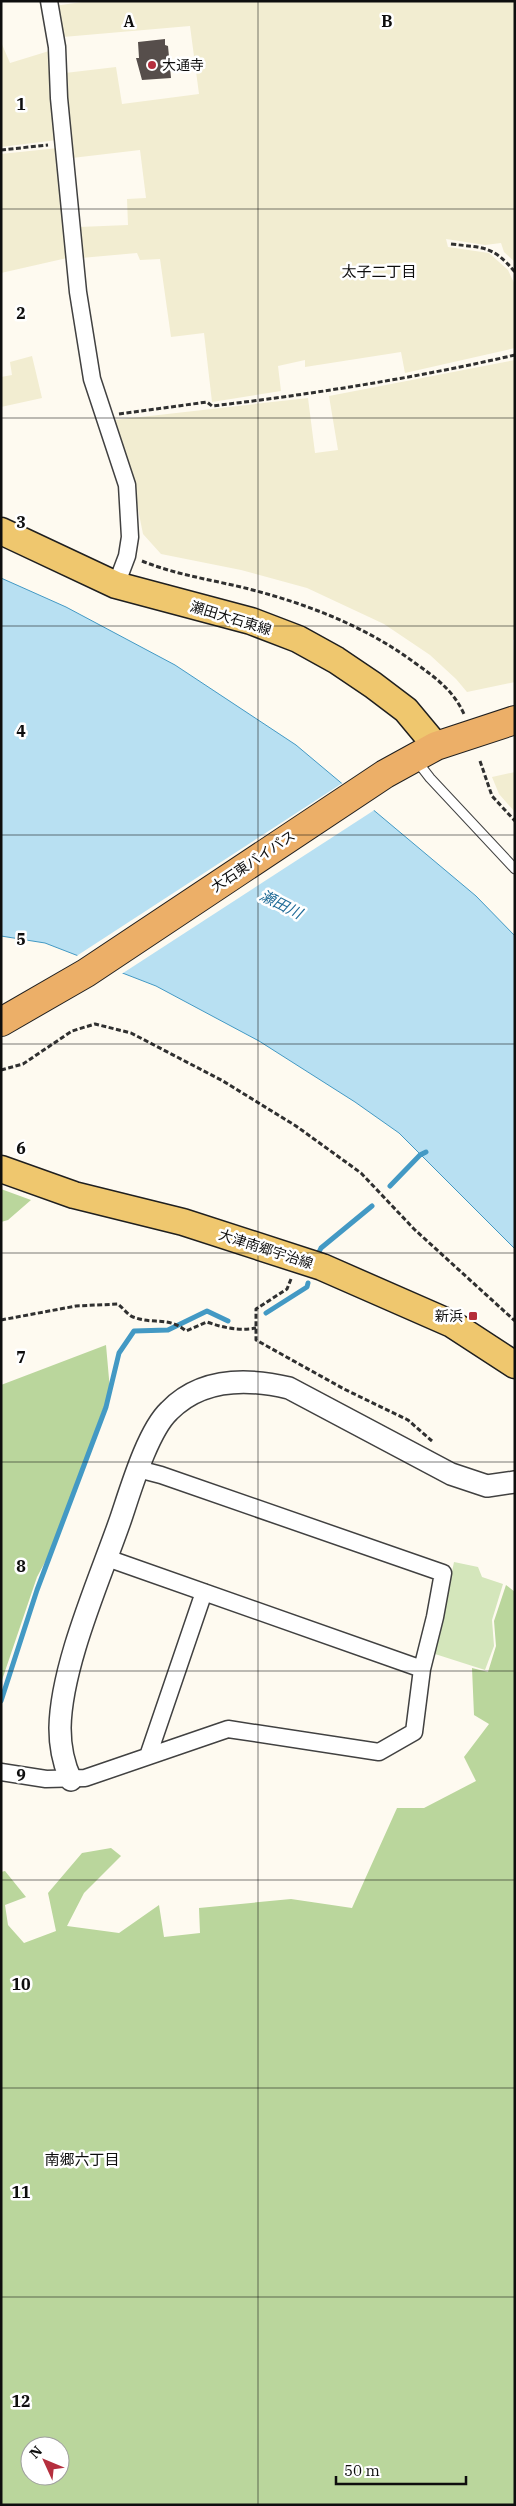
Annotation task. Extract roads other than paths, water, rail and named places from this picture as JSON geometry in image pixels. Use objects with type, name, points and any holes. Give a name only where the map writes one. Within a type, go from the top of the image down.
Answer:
[{"type":"highway","name":"大石東バイパス","points":[[3,1021],[86,973],[385,774],[425,751],[515,720]]},
{"type":"main road","name":"瀬田大石東線","points":[[1,531],[116,584],[251,621],[298,639],[336,660],[406,710],[425,751]]},
{"type":"main road","name":"大津南郷宇治線","points":[[1,1169],[74,1195],[183,1222],[322,1267],[452,1324],[515,1366]]},
{"type":"street","points":[[49,1],[57,47],[63,143],[78,292],[92,379],[127,485],[130,537],[127,556],[116,584]]},
{"type":"street","points":[[71,1780],[65,1767],[60,1729],[66,1682],[146,1448],[167,1412],[188,1396],[231,1381],[262,1382],[289,1388],[450,1474],[487,1486],[515,1482]]},
{"type":"street","points":[[1,1772],[16,1776],[71,1780],[85,1778],[228,1729],[379,1752],[414,1732],[422,1669],[435,1617],[443,1573],[162,1475],[138,1469]]},
{"type":"street","points":[[107,1558],[422,1669]]},
{"type":"street","points":[[148,1756],[204,1592]]},
{"type":"lane","points":[[425,751],[430,778],[515,869]]},
{"type":"water","name":"瀬田川","points":[[1,578],[66,607],[175,665],[296,745],[476,896],[515,936],[515,1249],[399,1133],[355,1102],[259,1041],[156,986],[45,943],[1,936]]},
{"type":"waterway","points":[[390,1186],[420,1155],[426,1152]]},
{"type":"waterway","points":[[317,1256],[321,1248],[372,1206]]},
{"type":"waterway","points":[[266,1313],[307,1287],[308,1283]]},
{"type":"waterway","points":[[1,1701],[37,1590],[106,1407],[119,1353],[134,1331],[168,1330],[207,1311],[228,1321]]},
{"type":"place","name":"大通寺","points":[[152,65]]},
{"type":"place","name":"新浜","points":[[473,1316]]},
{"type":"district","name":"太子二丁目","points":[[379,271]]},
{"type":"district","name":"南郷六丁目","points":[[82,2159]]}]
